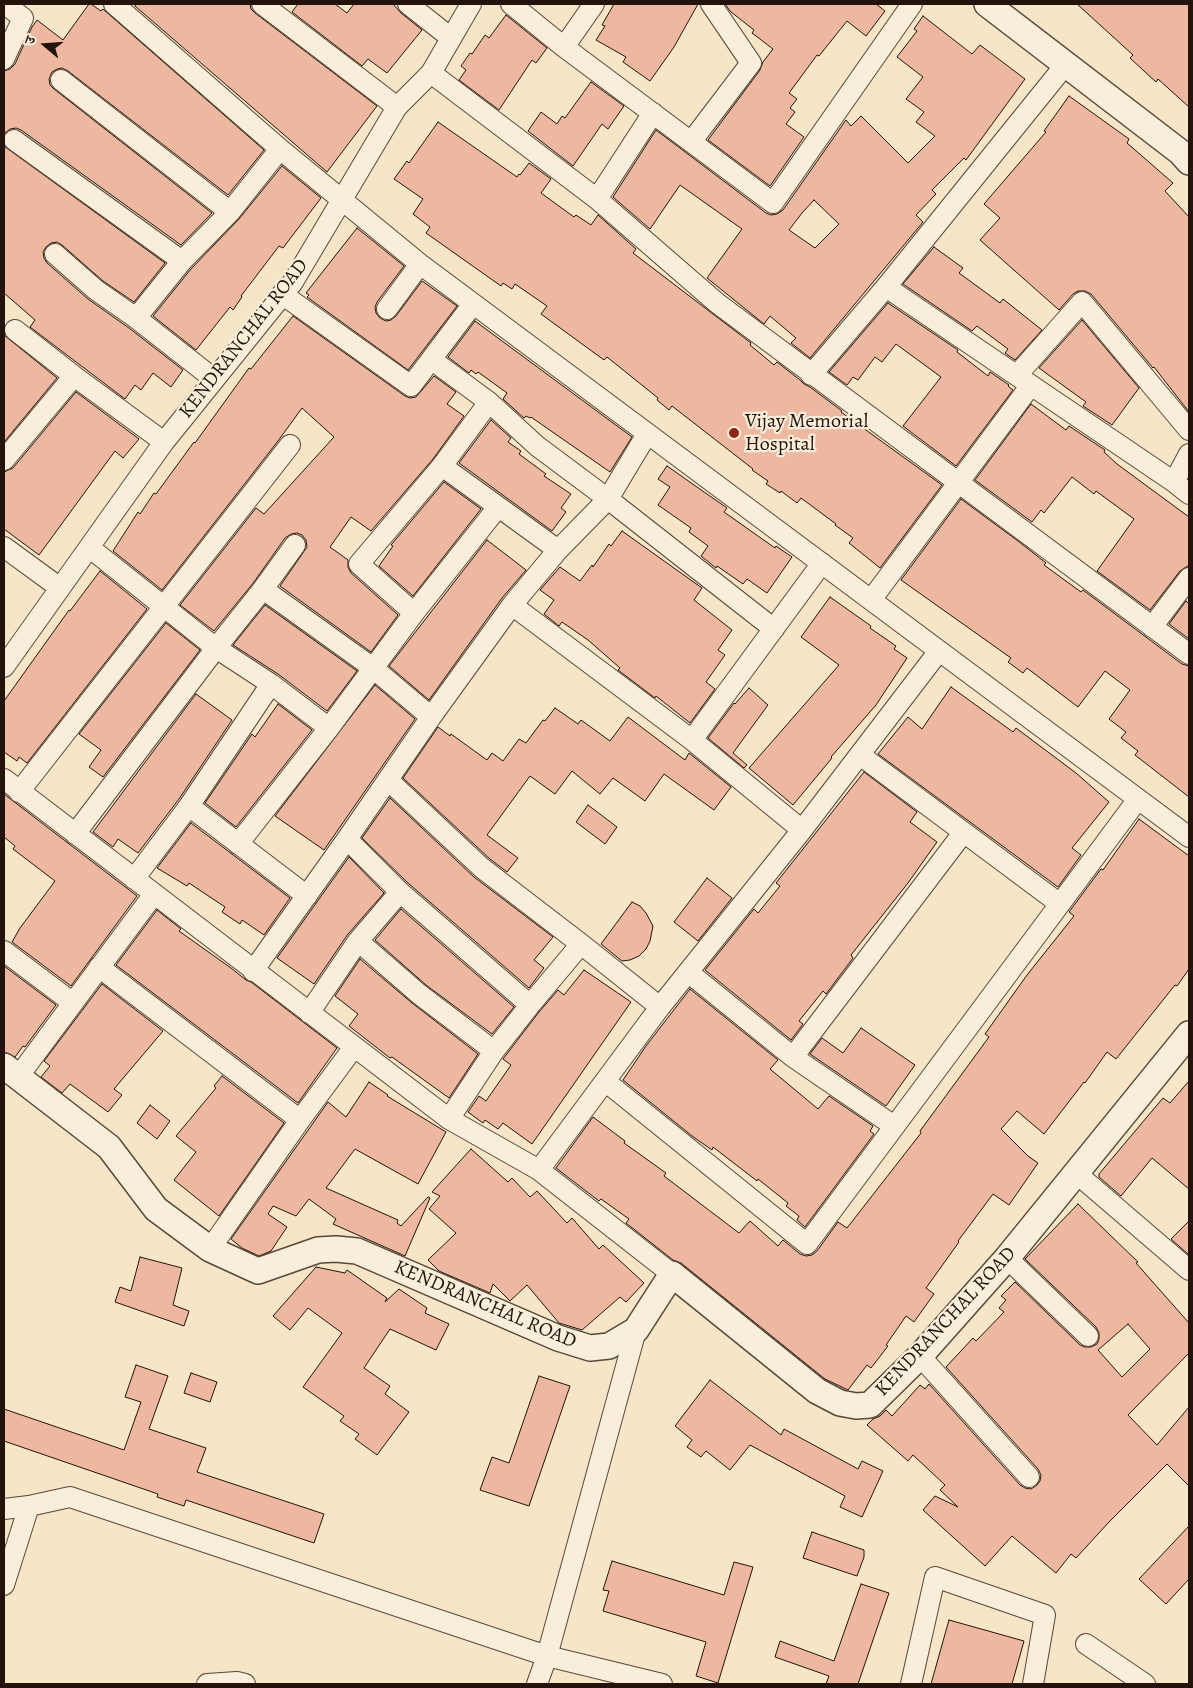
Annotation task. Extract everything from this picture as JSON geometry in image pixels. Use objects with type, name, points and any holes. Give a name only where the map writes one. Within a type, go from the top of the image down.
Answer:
[{"type":"street","points":[[4,59],[24,18],[5,4]]},
{"type":"street","points":[[114,4],[280,149],[420,264],[1189,837]]},
{"type":"street","points":[[262,4],[397,107]]},
{"type":"street","points":[[408,4],[451,38]]},
{"type":"street","name":"KENDRANCHAL ROAD","points":[[4,667],[164,442],[293,282],[397,107],[431,73],[471,4]]},
{"type":"street","points":[[511,4],[564,48],[773,203],[912,4]]},
{"type":"street","points":[[564,48],[594,4]]},
{"type":"street","points":[[691,142],[751,63],[711,4]]},
{"type":"street","points":[[987,4],[1186,152]]},
{"type":"street","points":[[811,375],[886,287],[1066,64]]},
{"type":"street","points":[[431,73],[597,199],[716,303],[1189,654]]},
{"type":"street","points":[[62,80],[230,212]]},
{"type":"street","points":[[597,199],[652,113]]},
{"type":"street","points":[[14,140],[182,261]]},
{"type":"street","points":[[136,318],[182,261],[230,212],[280,149]]},
{"type":"street","points":[[55,254],[96,290],[136,318],[214,379]]},
{"type":"street","points":[[387,310],[420,264]]},
{"type":"street","points":[[886,287],[1182,488],[1189,454]]},
{"type":"street","points":[[282,294],[411,386],[473,304]]},
{"type":"street","points":[[871,600],[958,483],[1024,380],[1082,302],[1189,430]]},
{"type":"street","points":[[15,330],[164,442]]},
{"type":"street","points":[[432,360],[489,402],[537,446],[774,628]]},
{"type":"street","points":[[4,460],[74,376]]},
{"type":"street","points":[[414,612],[359,564],[442,466],[489,402]]},
{"type":"street","points":[[253,971],[512,605],[558,550],[608,499],[647,434]]},
{"type":"street","points":[[19,792],[290,445]]},
{"type":"street","points":[[442,466],[558,550]]},
{"type":"street","points":[[238,844],[328,728],[414,612],[498,507]]},
{"type":"street","points":[[74,834],[295,545]]},
{"type":"street","points":[[4,547],[60,588]]},
{"type":"street","points":[[90,548],[216,648],[271,684],[328,728]]},
{"type":"street","points":[[692,740],[822,564]]},
{"type":"street","points":[[1152,627],[1189,578]]},
{"type":"street","points":[[263,589],[373,668],[431,717]]},
{"type":"street","points":[[512,605],[692,740],[802,830]]},
{"type":"street","points":[[539,1170],[660,1008],[802,830],[939,651]]},
{"type":"street","points":[[134,879],[188,806],[271,684]]},
{"type":"street","points":[[860,755],[1060,904]]},
{"type":"street","points":[[4,779],[449,1119],[539,1170],[672,1274]]},
{"type":"street","points":[[388,780],[482,868],[660,1008]]},
{"type":"street","points":[[605,1081],[807,1244],[1138,799]]},
{"type":"street","points":[[188,806],[307,896]]},
{"type":"street","points":[[793,1057],[963,833]]},
{"type":"street","points":[[347,839],[400,892],[530,1005]]},
{"type":"street","points":[[309,1013],[358,941],[400,892]]},
{"type":"street","points":[[11,1072],[73,1003],[154,894]]},
{"type":"street","points":[[358,941],[419,994],[494,1051]]},
{"type":"street","points":[[449,1119],[494,1051],[581,944]]},
{"type":"street","points":[[4,951],[73,1003]]},
{"type":"street","points":[[99,968],[300,1120]]},
{"type":"street","points":[[688,972],[793,1057],[894,1126]]},
{"type":"street","name":"KENDRANCHAL ROAD","points":[[11,1072],[109,1147],[156,1209],[210,1249],[258,1271],[318,1250],[357,1251],[558,1338],[590,1348],[610,1346],[636,1330],[672,1274],[817,1391],[840,1403],[856,1406],[870,1405],[920,1356],[1007,1258],[1189,1034]]},
{"type":"street","points":[[210,1249],[300,1120],[354,1047]]},
{"type":"street","points":[[1076,1172],[1189,1270]]},
{"type":"street","points":[[1007,1258],[1088,1336]]},
{"type":"street","points":[[537,1684],[636,1330]]},
{"type":"street","points":[[920,1356],[1029,1477]]},
{"type":"street","points":[[4,1509],[29,1506],[70,1497],[546,1656],[662,1684]]},
{"type":"street","points":[[4,1585],[29,1506]]},
{"type":"street","points":[[911,1684],[935,1577],[1045,1615],[1033,1684]]},
{"type":"street","points":[[1086,1644],[1145,1684]]},
{"type":"street","points":[[207,1684],[237,1682],[245,1684]]},
{"type":"building","points":[[89,4],[101,11],[103,9],[264,150],[228,195],[68,71],[62,68],[52,72],[49,79],[50,85],[54,89],[212,213],[181,245],[21,130],[16,128],[10,129],[4,134],[4,71],[10,69],[15,64],[32,27],[37,20],[63,40]]},
{"type":"building","points":[[136,4],[250,4],[251,9],[255,13],[377,106],[327,172],[135,6]]},
{"type":"building","points":[[298,4],[335,4],[347,13],[354,4],[393,4],[422,30],[387,73],[368,59],[362,66],[292,12]]},
{"type":"building","points":[[614,4],[698,4],[674,47],[650,81],[623,62],[626,57],[596,40],[605,26],[602,25]]},
{"type":"building","points":[[725,4],[876,4],[885,11],[866,36],[847,21],[819,56],[817,55],[789,93],[797,99],[790,108],[795,112],[786,124],[804,137],[770,186],[708,140],[760,70],[763,62],[773,49],[752,33],[754,30],[731,12]]},
{"type":"building","points":[[1077,4],[1189,4],[1189,107],[1158,79],[1156,82],[1144,71],[1130,58],[1133,55]]},
{"type":"building","points":[[506,15],[547,48],[536,63],[532,60],[499,110],[459,80],[466,70],[461,66],[470,53],[472,54],[485,35],[489,38]]},
{"type":"building","points":[[923,16],[972,54],[980,45],[1025,79],[966,160],[964,158],[932,190],[936,194],[916,215],[923,222],[810,358],[791,343],[796,338],[770,316],[764,324],[707,278],[742,229],[680,185],[650,229],[613,197],[656,130],[771,215],[783,210],[846,120],[851,126],[861,116],[908,163],[935,136],[916,122],[924,112],[906,99],[923,77],[897,57],[917,31],[914,29]],"holes":[[[814,200],[839,224],[815,248],[789,230]]]},
{"type":"building","points":[[591,82],[624,106],[608,129],[602,124],[573,166],[528,131],[541,112],[557,124],[562,116],[565,118]]},
{"type":"building","points":[[1069,96],[1129,139],[1127,143],[1173,183],[1165,191],[1189,217],[1189,412],[1154,367],[1091,294],[1085,291],[1078,291],[1059,310],[980,240],[1000,218],[984,204],[1046,132],[1044,131]]},
{"type":"building","points":[[438,122],[517,177],[529,163],[551,179],[541,193],[574,217],[576,215],[591,225],[598,215],[636,249],[633,253],[751,343],[750,345],[774,365],[777,362],[841,412],[942,485],[880,568],[849,543],[853,538],[836,524],[801,498],[797,503],[781,491],[780,493],[766,484],[768,481],[672,406],[669,410],[657,400],[658,398],[607,357],[604,360],[541,314],[547,306],[515,284],[512,289],[503,283],[501,286],[426,233],[430,227],[413,214],[423,199],[394,179],[407,161],[409,163]]},
{"type":"building","points":[[4,146],[165,263],[134,302],[103,281],[57,242],[51,243],[43,252],[47,263],[88,299],[183,370],[171,387],[153,373],[141,390],[135,385],[125,399],[30,327],[35,320],[4,293]]},
{"type":"building","points":[[282,166],[321,198],[283,248],[279,246],[241,296],[233,310],[230,307],[196,350],[153,316],[191,269],[239,219]]},
{"type":"building","points":[[357,228],[404,266],[377,302],[375,307],[376,313],[380,318],[386,321],[396,316],[422,281],[457,306],[408,370],[307,297],[309,295],[306,293]]},
{"type":"building","points":[[934,247],[963,268],[959,273],[1000,303],[1003,299],[1042,330],[1015,360],[1005,353],[1008,349],[977,326],[972,331],[903,284]]},
{"type":"building","points":[[888,303],[958,350],[957,352],[988,376],[990,372],[1013,390],[956,466],[903,426],[941,377],[896,344],[882,362],[875,357],[858,380],[853,377],[847,385],[829,372]]},
{"type":"building","points":[[293,316],[405,396],[410,398],[416,397],[434,376],[456,392],[447,404],[464,416],[433,459],[371,531],[351,517],[330,547],[348,560],[348,567],[351,573],[398,615],[371,652],[280,586],[307,547],[306,540],[297,533],[285,538],[254,582],[214,631],[180,605],[256,508],[264,514],[334,437],[302,408],[162,590],[113,551],[138,512],[140,514],[154,493],[156,494],[249,368],[251,369]]},
{"type":"building","points":[[1082,320],[1139,388],[1112,425],[1083,406],[1086,402],[1039,368]]},
{"type":"building","points":[[475,321],[632,437],[610,472],[531,417],[526,416],[524,418],[503,399],[507,393],[478,372],[476,374],[471,370],[469,373],[448,357]]},
{"type":"building","points":[[4,335],[57,378],[4,442]]},
{"type":"building","points":[[76,392],[139,439],[123,458],[115,451],[39,555],[4,529],[4,472],[13,468]]},
{"type":"building","points":[[1031,404],[1066,430],[1069,426],[1105,450],[1104,452],[1117,464],[1189,517],[1189,565],[1180,571],[1150,610],[1097,571],[1134,519],[1096,491],[1094,494],[1072,477],[1044,513],[1041,510],[1032,522],[975,480]]},
{"type":"building","points":[[491,420],[511,438],[508,442],[521,451],[519,454],[546,474],[544,476],[571,494],[561,508],[566,512],[552,531],[459,463]]},
{"type":"building","points":[[667,466],[727,508],[724,512],[775,548],[776,546],[792,557],[767,593],[747,579],[743,584],[717,566],[716,568],[701,556],[708,546],[689,532],[691,528],[658,505],[670,487],[658,479]]},
{"type":"building","points":[[444,482],[481,509],[413,596],[379,566],[393,546],[391,545]]},
{"type":"building","points":[[961,499],[1046,563],[1044,565],[1081,592],[1083,590],[1182,664],[1189,666],[1189,797],[1135,755],[1138,751],[1121,738],[1126,732],[1109,719],[1130,690],[1105,671],[1078,707],[1027,668],[1023,673],[1008,662],[1011,658],[901,580]]},
{"type":"building","points":[[622,531],[702,588],[694,600],[732,630],[718,650],[725,655],[706,682],[715,689],[690,723],[656,696],[655,698],[618,670],[620,668],[588,640],[562,622],[559,626],[544,614],[554,600],[540,590],[560,567],[580,581],[592,565],[593,567],[609,544],[611,546]]},
{"type":"building","points":[[487,540],[526,570],[502,598],[429,700],[389,666]]},
{"type":"building","points":[[100,571],[147,609],[27,763],[19,757],[17,761],[4,752],[4,701],[69,610]]},
{"type":"building","points":[[830,597],[871,626],[870,628],[896,646],[894,649],[907,658],[876,705],[793,805],[749,768],[839,665],[801,637]]},
{"type":"building","points":[[1186,601],[1189,604],[1189,639],[1169,624]]},
{"type":"building","points":[[265,605],[357,671],[327,711],[278,674],[233,645]]},
{"type":"building","points":[[166,623],[200,650],[103,777],[89,767],[101,750],[79,734]]},
{"type":"building","points":[[375,685],[415,719],[324,850],[275,816]]},
{"type":"building","points":[[951,687],[1013,732],[1016,728],[1076,773],[1109,802],[1072,848],[1081,855],[1058,887],[878,754],[908,717],[922,729]]},
{"type":"building","points":[[749,688],[768,705],[733,753],[747,765],[744,768],[708,738],[734,703]]},
{"type":"building","points":[[196,694],[232,720],[179,799],[138,853],[118,839],[113,847],[93,832]]},
{"type":"building","points":[[278,704],[312,730],[236,827],[205,803],[252,734],[255,737]]},
{"type":"building","points":[[555,708],[578,724],[581,720],[610,741],[628,717],[685,760],[689,753],[731,787],[714,810],[664,774],[645,801],[613,778],[600,794],[572,771],[555,794],[530,776],[487,835],[518,858],[507,872],[490,859],[403,778],[438,727],[487,760],[492,753],[503,761],[519,739],[526,743],[543,720],[545,721]]},
{"type":"building","points":[[864,772],[917,812],[910,822],[937,842],[908,883],[851,955],[853,958],[826,994],[823,991],[799,1021],[803,1024],[791,1040],[705,970],[754,909],[758,913],[780,886],[776,883]]},
{"type":"building","points":[[4,794],[137,896],[71,986],[12,942],[20,928],[55,881],[13,849],[15,846],[4,837]]},
{"type":"building","points":[[390,798],[474,877],[553,937],[534,960],[544,968],[529,988],[408,883],[362,838]]},
{"type":"building","points":[[588,805],[617,827],[605,844],[576,822]]},
{"type":"building","points":[[1139,819],[1189,856],[1189,969],[1116,1059],[1107,1052],[1044,1134],[1017,1111],[1001,1129],[1028,1156],[1038,1163],[1009,1205],[993,1194],[926,1288],[934,1294],[914,1322],[906,1316],[886,1345],[888,1346],[871,1368],[867,1365],[848,1390],[825,1379],[681,1263],[673,1260],[626,1223],[629,1219],[601,1199],[599,1201],[556,1168],[593,1117],[625,1141],[624,1143],[666,1173],[664,1176],[739,1233],[750,1221],[778,1246],[783,1240],[800,1254],[812,1255],[838,1222],[847,1228],[921,1133],[920,1131],[989,1037],[985,1034],[1027,975],[1074,916],[1069,912],[1101,869],[1103,870]]},
{"type":"building","points":[[191,823],[290,898],[264,935],[242,920],[240,924],[222,912],[225,907],[189,883],[187,886],[157,868]]},
{"type":"building","points":[[349,857],[384,893],[348,934],[314,984],[277,958]]},
{"type":"building","points":[[707,878],[732,898],[698,941],[674,922]]},
{"type":"building","points":[[632,902],[640,906],[653,926],[646,949],[639,956],[622,961],[601,944]]},
{"type":"building","points":[[401,909],[514,1007],[492,1034],[426,985],[375,940]]},
{"type":"building","points":[[157,910],[181,929],[179,931],[251,982],[337,1048],[298,1103],[116,965]]},
{"type":"building","points":[[360,959],[412,1003],[478,1054],[449,1098],[392,1057],[390,1058],[349,1026],[358,1014],[335,996]]},
{"type":"building","points":[[4,966],[56,1005],[25,1047],[23,1046],[15,1057],[4,1052]]},
{"type":"building","points":[[584,970],[631,1002],[532,1144],[503,1123],[498,1129],[485,1120],[483,1123],[468,1112],[479,1096],[486,1101],[511,1065],[503,1059],[539,1012],[558,990],[564,995]]},
{"type":"building","points":[[102,984],[163,1031],[114,1089],[122,1095],[108,1112],[70,1084],[62,1093],[41,1077],[50,1066],[44,1061]]},
{"type":"building","points":[[690,989],[778,1060],[770,1069],[818,1109],[829,1096],[873,1126],[870,1131],[874,1134],[805,1227],[797,1220],[799,1216],[786,1206],[788,1203],[713,1147],[712,1150],[692,1136],[623,1080],[646,1046]]},
{"type":"building","points":[[861,1028],[915,1065],[886,1106],[810,1054],[822,1038],[843,1053]]},
{"type":"building","points":[[222,1076],[284,1123],[219,1216],[174,1180],[196,1152],[176,1136],[216,1088],[214,1086]]},
{"type":"building","points":[[1189,1081],[1189,1189],[1152,1158],[1121,1196],[1099,1177],[1099,1174],[1163,1098],[1170,1103]]},
{"type":"building","points":[[369,1082],[387,1096],[446,1132],[418,1184],[355,1149],[326,1188],[398,1220],[397,1223],[401,1226],[428,1197],[430,1198],[405,1256],[333,1224],[336,1219],[309,1199],[296,1216],[273,1206],[268,1214],[287,1227],[271,1251],[259,1256],[242,1248],[231,1239],[328,1102],[346,1117]]},
{"type":"building","points":[[150,1105],[170,1121],[157,1139],[137,1123]]},
{"type":"building","points":[[471,1149],[508,1182],[512,1178],[530,1197],[537,1191],[567,1223],[572,1218],[599,1249],[603,1245],[644,1283],[626,1302],[620,1297],[582,1330],[559,1323],[527,1285],[510,1301],[493,1284],[490,1293],[439,1271],[428,1260],[456,1233],[429,1209],[440,1196],[432,1192]]},
{"type":"building","points":[[1078,1204],[1138,1262],[1136,1263],[1189,1323],[1189,1353],[1128,1415],[1157,1445],[1189,1407],[1189,1486],[1167,1464],[1076,1558],[1071,1554],[1056,1573],[1012,1536],[985,1566],[923,1510],[935,1496],[958,1507],[940,1490],[945,1485],[913,1455],[908,1461],[867,1425],[886,1410],[892,1416],[920,1385],[925,1389],[929,1384],[1020,1485],[1031,1489],[1037,1485],[1041,1475],[1038,1469],[946,1367],[973,1338],[976,1341],[1004,1312],[999,1308],[1006,1300],[1001,1296],[1015,1282],[1080,1345],[1091,1347],[1097,1344],[1099,1333],[1096,1327],[1025,1259]],"holes":[[[1128,1324],[1150,1349],[1122,1377],[1098,1350]]]},
{"type":"building","points":[[1189,1221],[1189,1255],[1171,1239]]},
{"type":"building","points":[[140,1257],[182,1268],[173,1305],[189,1311],[184,1326],[115,1302],[120,1287],[131,1291]]},
{"type":"building","points":[[316,1267],[345,1273],[347,1270],[387,1298],[385,1302],[399,1289],[427,1308],[425,1313],[449,1324],[436,1350],[390,1329],[364,1368],[390,1386],[385,1394],[409,1412],[377,1455],[355,1439],[359,1434],[340,1421],[344,1416],[303,1387],[342,1333],[308,1308],[290,1330],[273,1316]]},
{"type":"building","points":[[136,1365],[168,1376],[149,1429],[206,1448],[197,1472],[324,1514],[314,1543],[186,1500],[184,1506],[157,1497],[158,1494],[4,1441],[4,1409],[124,1450],[141,1402],[125,1397]]},
{"type":"building","points":[[191,1373],[217,1382],[210,1402],[184,1393]]},
{"type":"building","points":[[539,1376],[570,1386],[529,1506],[480,1490],[492,1457],[509,1463]]},
{"type":"building","points":[[710,1380],[781,1435],[784,1429],[858,1469],[862,1461],[883,1471],[862,1517],[840,1507],[845,1496],[750,1445],[730,1470],[706,1451],[701,1457],[687,1447],[692,1440],[675,1426]]},
{"type":"building","points":[[1189,1526],[1189,1579],[1166,1604],[1139,1579]]},
{"type":"building","points":[[812,1532],[864,1550],[864,1557],[857,1576],[803,1558]]},
{"type":"building","points":[[612,1561],[724,1595],[734,1562],[753,1567],[718,1683],[696,1676],[706,1642],[603,1611],[609,1591],[603,1590]]},
{"type":"building","points":[[861,1584],[889,1593],[858,1684],[826,1684],[829,1676],[775,1657],[780,1641],[834,1661]]},
{"type":"building","points":[[949,1620],[1024,1641],[1012,1684],[931,1684]]},
{"type":"place","name":"Vijay Memorial Hospital","points":[[734,433]]}]
